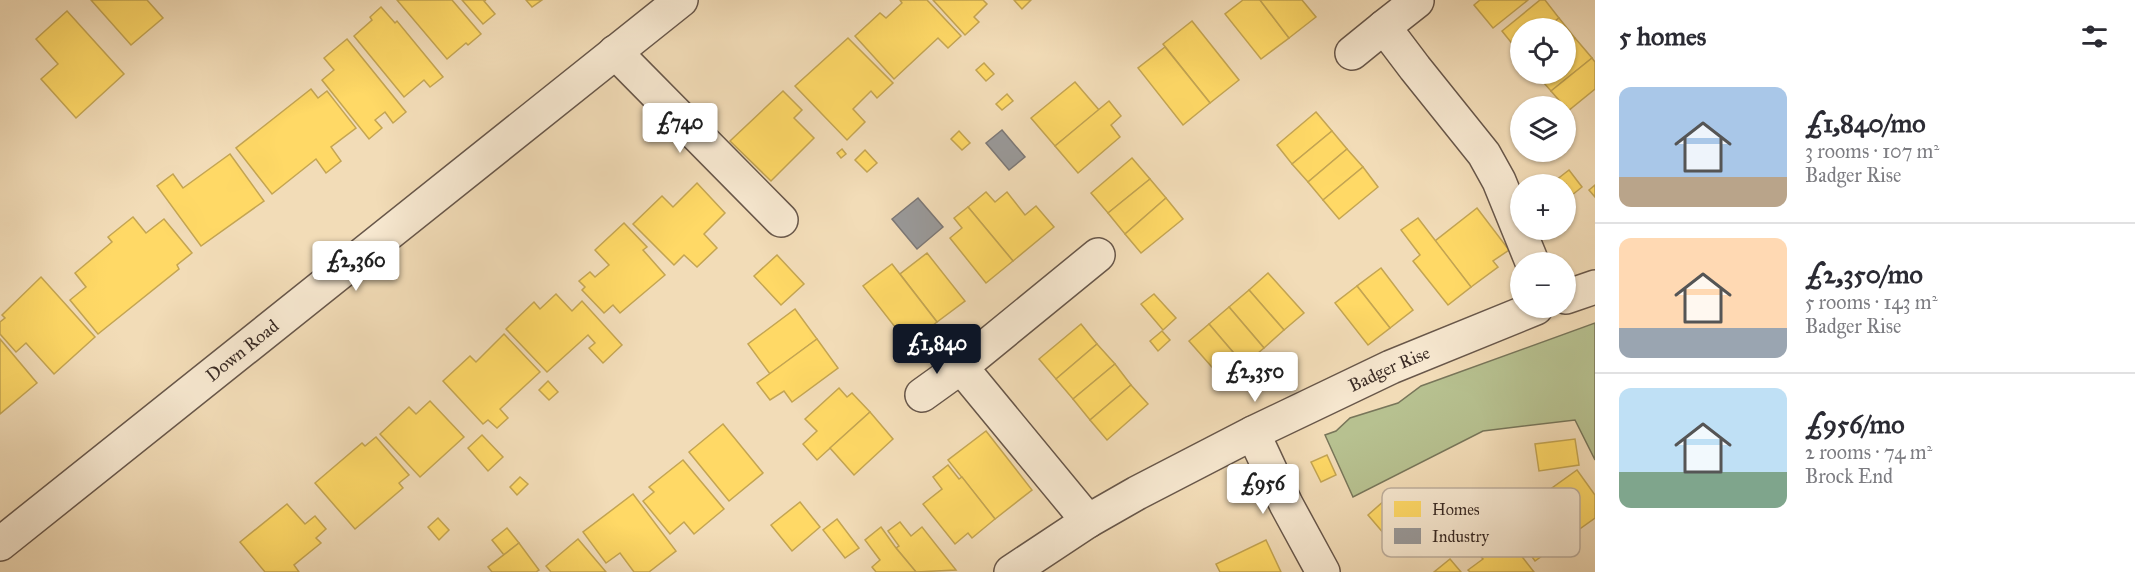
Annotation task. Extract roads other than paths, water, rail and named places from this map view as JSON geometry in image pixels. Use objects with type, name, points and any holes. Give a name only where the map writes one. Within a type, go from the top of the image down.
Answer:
[{"type":"street","name":"Down Road","points":[[0,544],[681,0]]},
{"type":"street","points":[[1352,53],[1417,2]]},
{"type":"street","points":[[1384,27],[1484,154],[1499,181],[1529,252]]},
{"type":"street","points":[[615,52],[781,220]]},
{"type":"street","points":[[922,395],[961,367],[1098,255]]},
{"type":"street","points":[[1576,294],[1595,287]]},
{"type":"street","name":"Badger Rise","points":[[1011,572],[1088,521],[1253,433],[1391,367],[1511,318]]},
{"type":"street","points":[[961,367],[1088,521]]},
{"type":"street","points":[[1253,433],[1286,504],[1323,572]]}]
